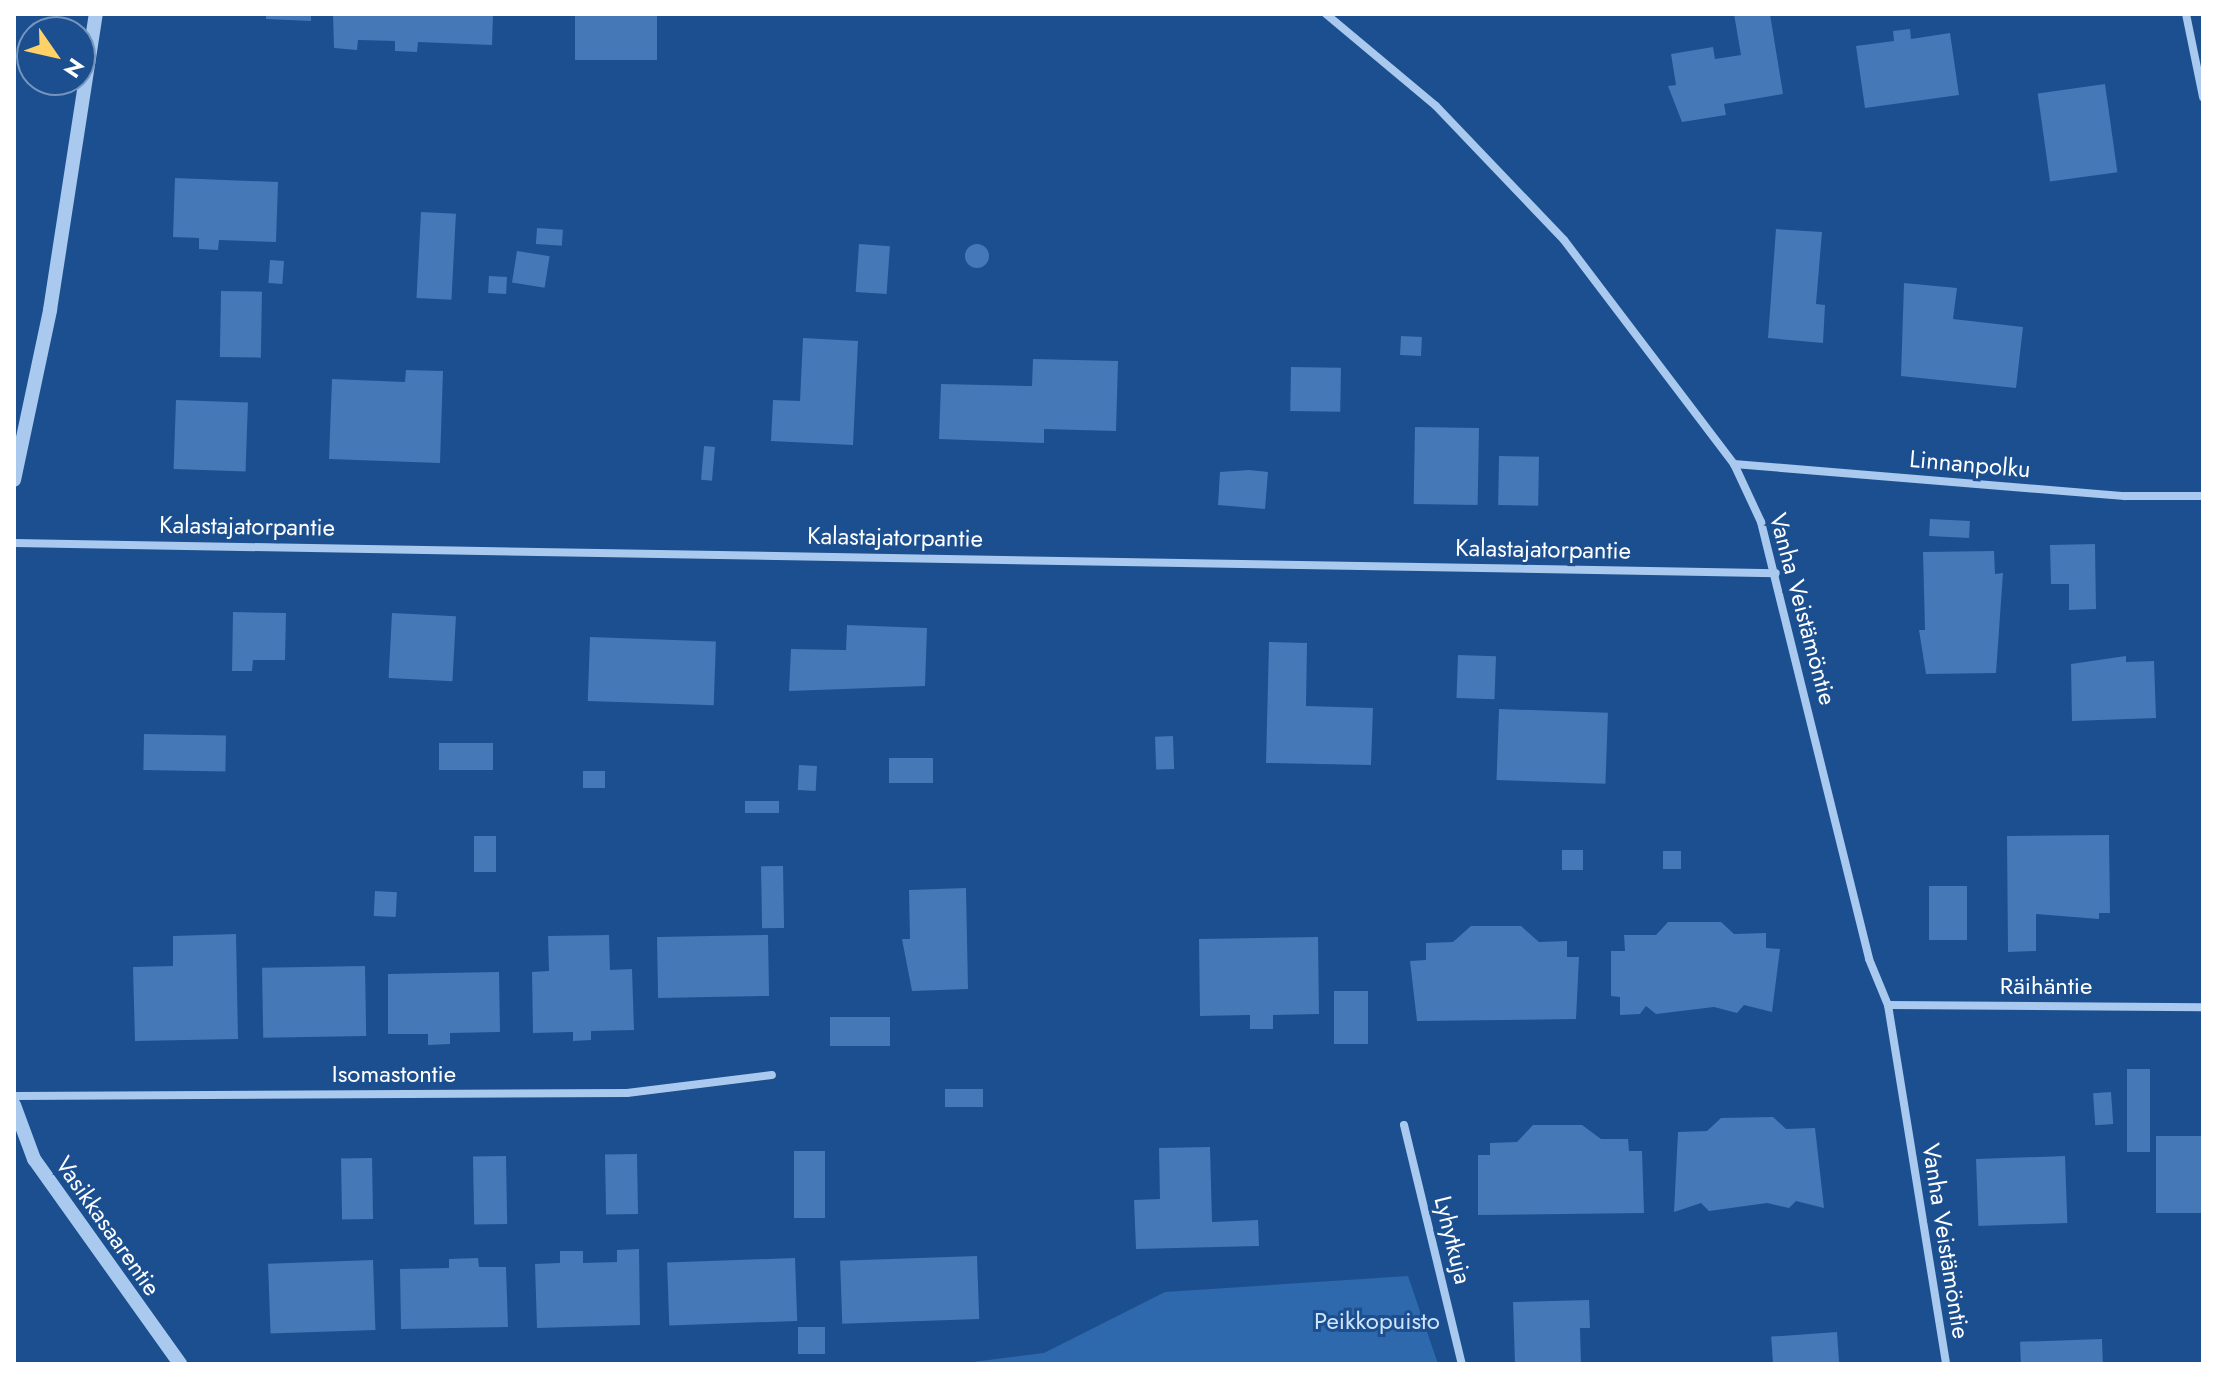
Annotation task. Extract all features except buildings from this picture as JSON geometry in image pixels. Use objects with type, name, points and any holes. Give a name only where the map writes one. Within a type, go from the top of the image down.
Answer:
[{"type":"street","points":[[14,480],[50,310],[96,14]]},
{"type":"street","name":"Vanha Veistämöntie","points":[[1326,14],[1436,106],[1564,240],[1734,464],[1776,573],[1869,959],[1888,1005],[1946,1364]]},
{"type":"street","points":[[2186,14],[2203,97]]},
{"type":"street","name":"Linnanpolku","points":[[1734,464],[2125,496],[2203,496]]},
{"type":"street","name":"Kalastajatorpantie","points":[[14,543],[1776,573]]},
{"type":"street","name":"Räihäntie","points":[[1888,1005],[2203,1007]]},
{"type":"street","name":"Isomastontie","points":[[14,1096],[627,1093],[772,1075]]},
{"type":"street","name":"Vasikkasaarentie","points":[[14,1105],[34,1159],[180,1364]]},
{"type":"street","name":"Lyhytkuja","points":[[1404,1125],[1462,1364]]},
{"type":"green space","name":"Peikkopuisto","points":[[1408,1276],[1438,1364],[957,1364],[1044,1353],[1165,1292]]}]
